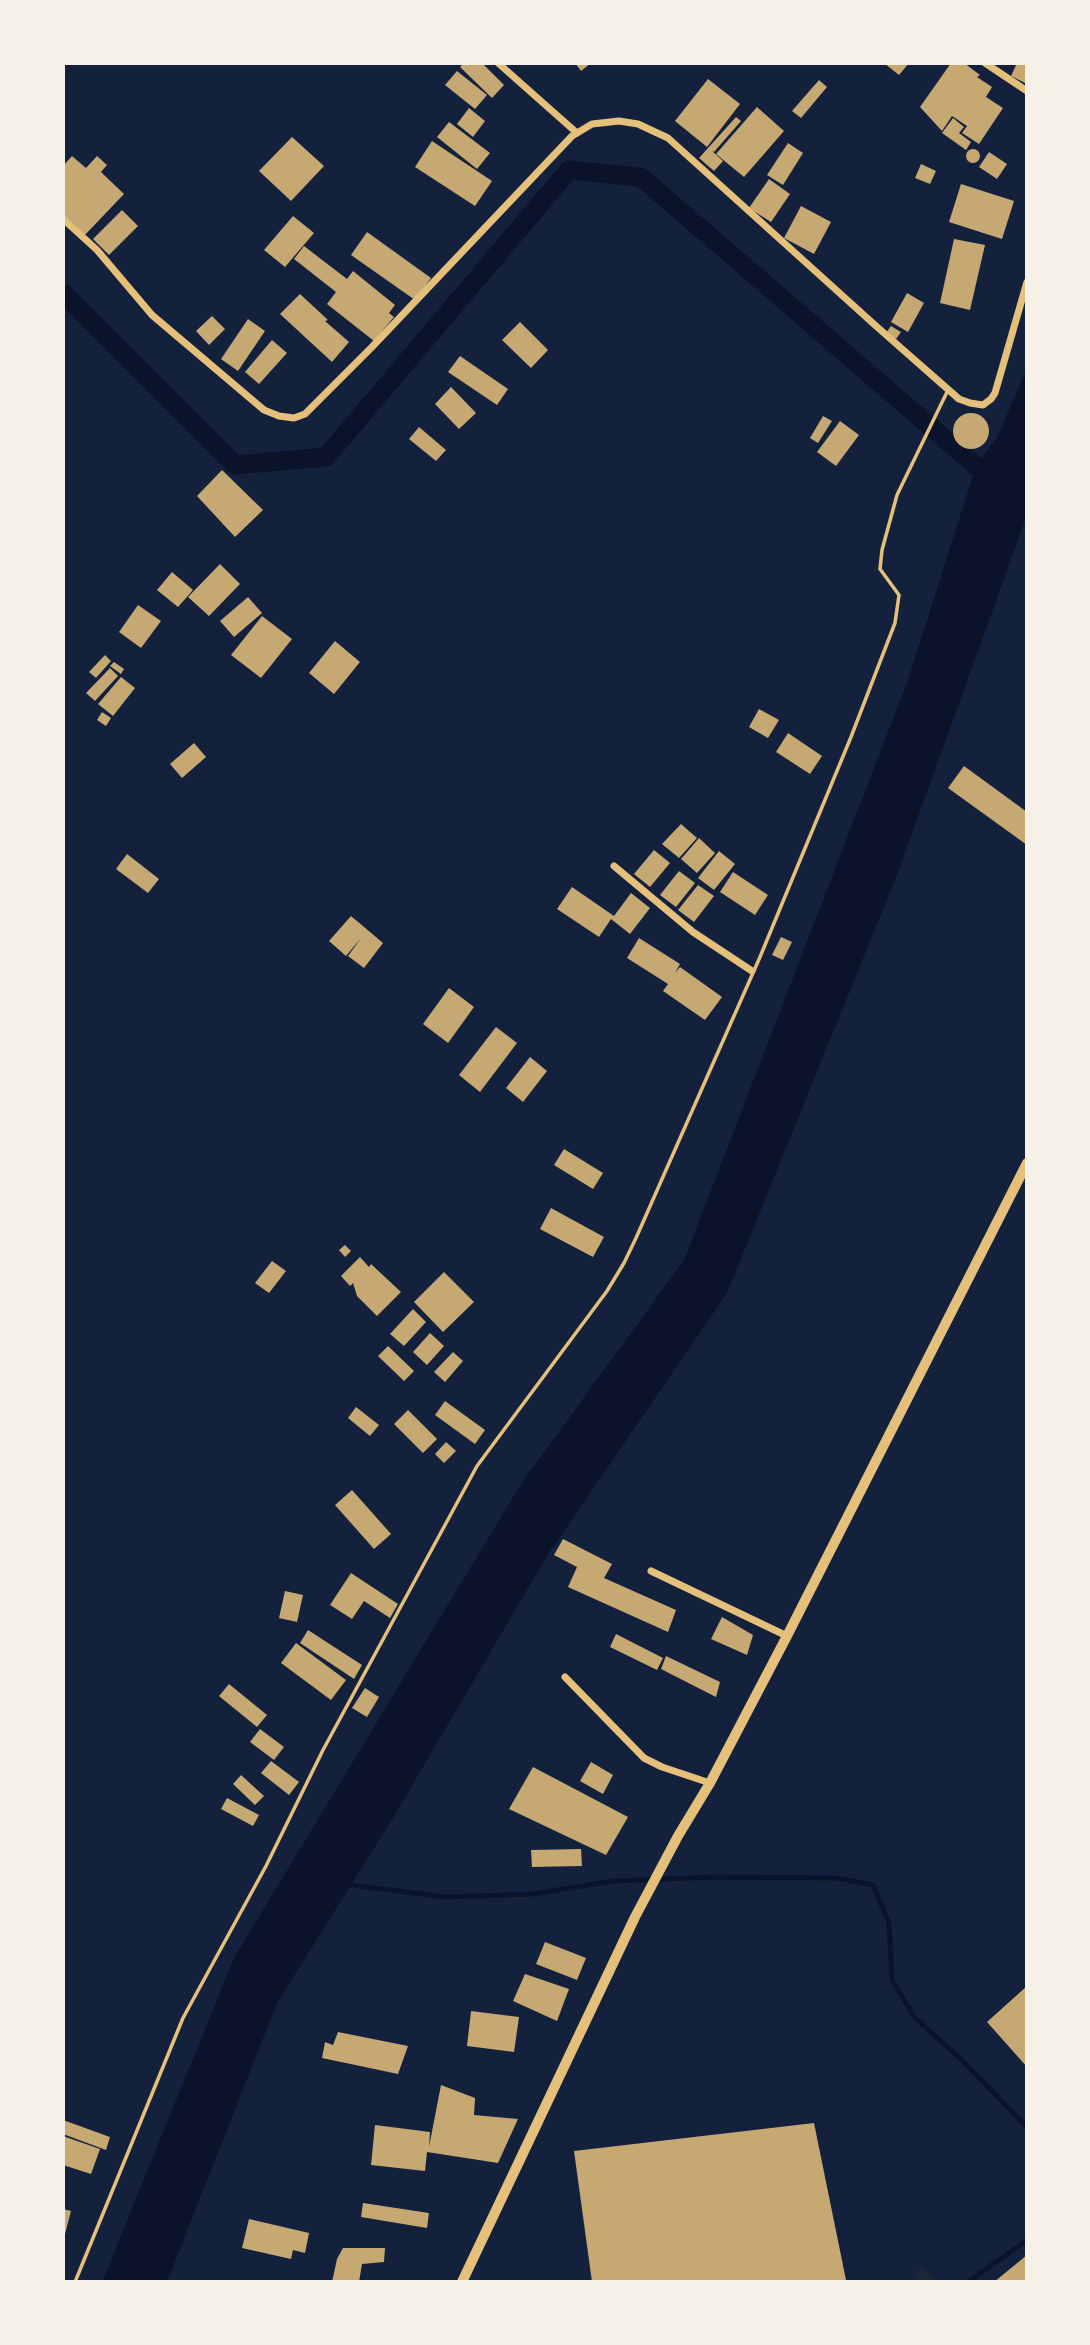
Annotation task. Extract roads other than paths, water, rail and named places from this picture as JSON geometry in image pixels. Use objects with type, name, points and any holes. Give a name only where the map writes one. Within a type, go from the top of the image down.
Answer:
[{"type":"street","points":[[498,63],[577,133]]},
{"type":"street","points":[[985,63],[1027,91]]},
{"type":"street","points":[[63,219],[97,250],[152,315],[264,410],[294,418],[305,414],[577,133],[592,124],[619,121],[638,124],[668,138],[958,399],[983,405],[995,393],[1027,282]]},
{"type":"street","points":[[614,866],[693,932],[752,971]]},
{"type":"street","points":[[462,2282],[635,1917],[710,1783],[787,1636],[1027,1163]]},
{"type":"street","points":[[651,1571],[787,1636]]},
{"type":"street","points":[[565,1677],[644,1758],[710,1783]]},
{"type":"lane","points":[[75,2282],[183,2018],[266,1866],[323,1750],[477,1466],[607,1291],[624,1263],[760,957],[851,737],[895,622],[899,595],[880,569],[882,550],[897,495],[948,390]]},
{"type":"waterway","points":[[63,293],[235,465],[326,457],[569,170],[641,177],[976,466]]},
{"type":"waterway","points":[[351,1885],[446,1897],[532,1894],[613,1881],[714,1877],[837,1878],[873,1885],[889,1923],[892,1980],[915,2018],[962,2060],[1027,2127]]},
{"type":"waterway","points":[[968,2282],[1027,2240]]}]
